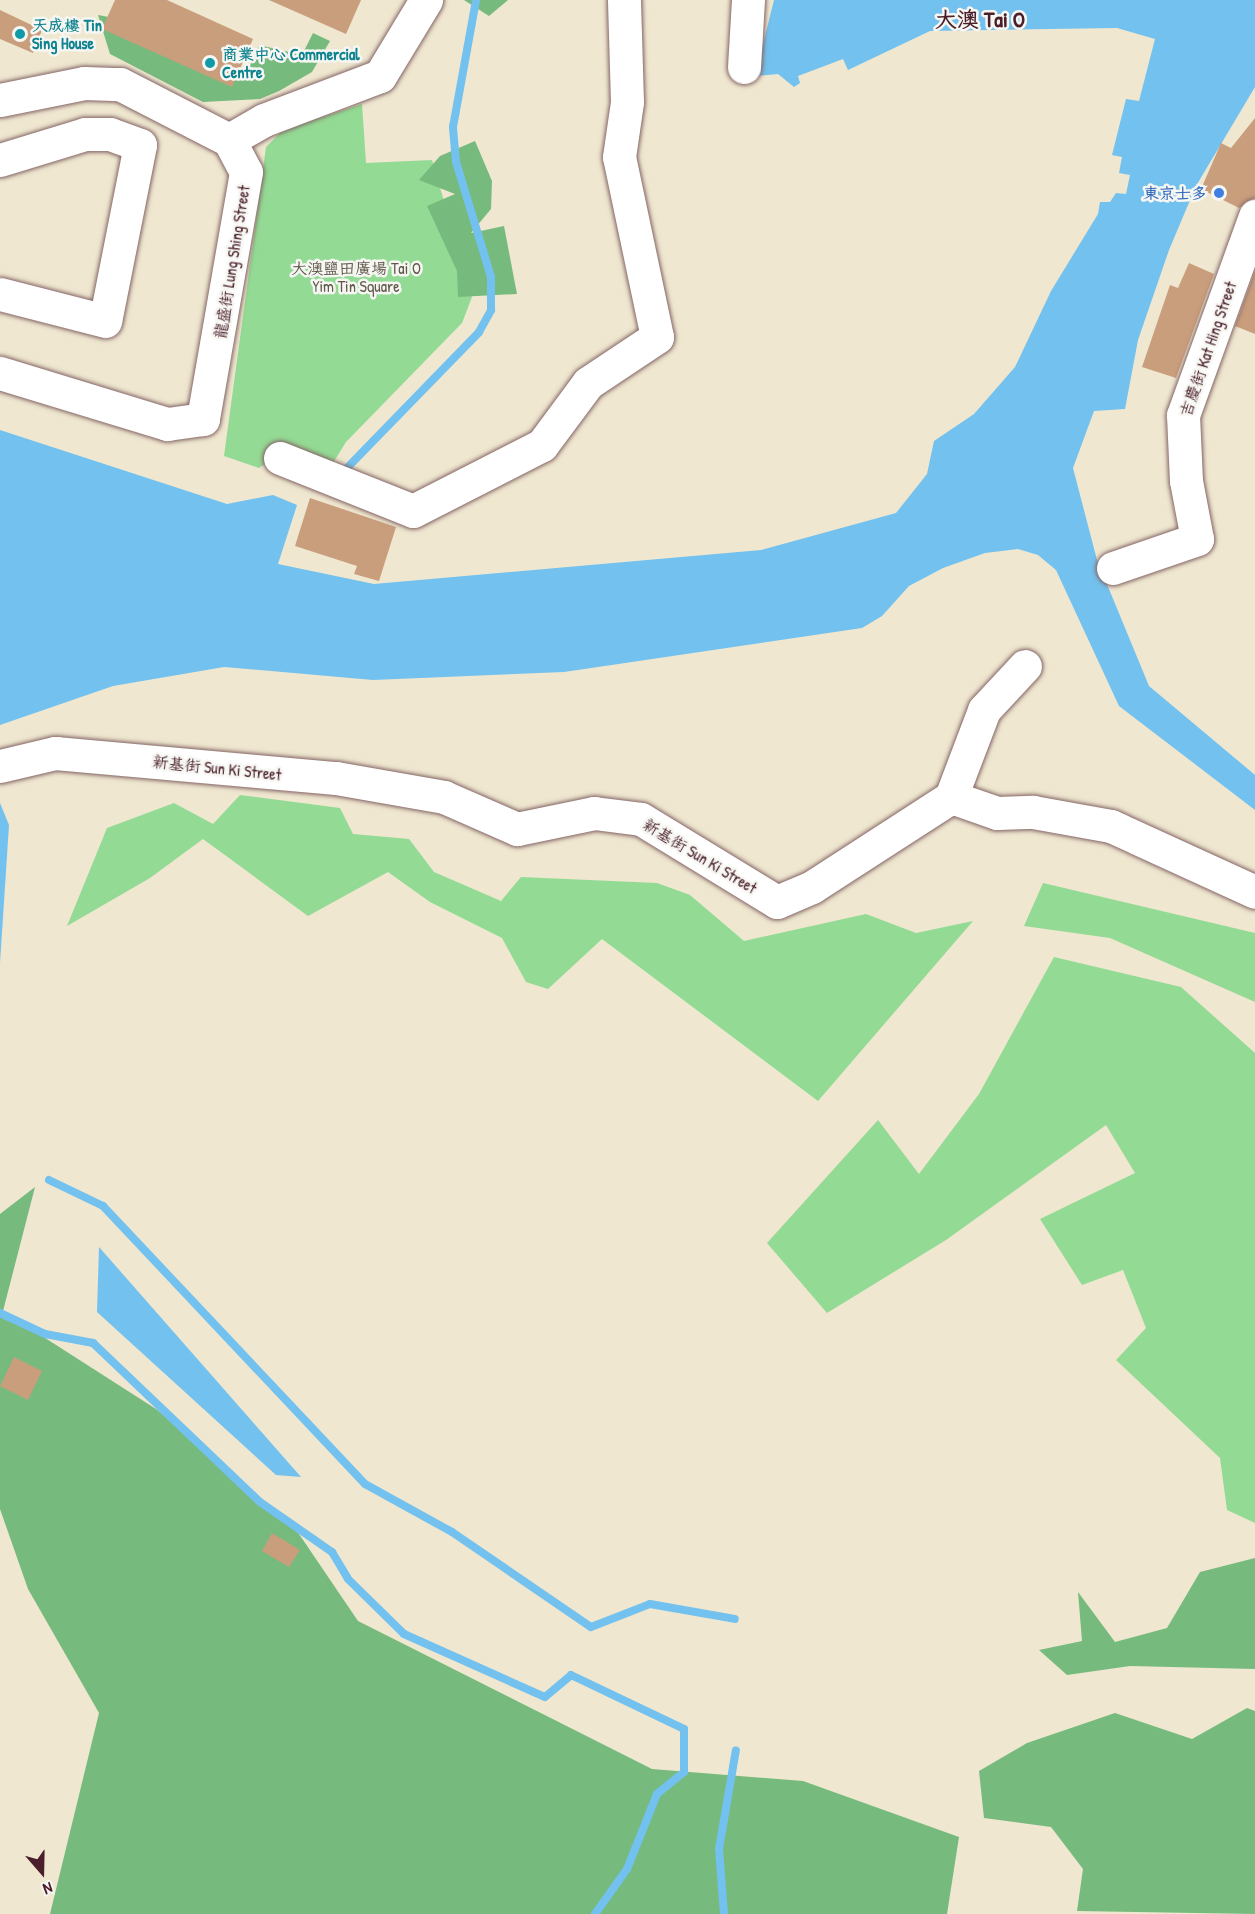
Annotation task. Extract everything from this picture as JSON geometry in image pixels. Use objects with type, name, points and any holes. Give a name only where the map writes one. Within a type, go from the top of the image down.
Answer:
[{"type":"street","points":[[0,100],[110,82],[229,140],[264,120],[380,76],[426,0]]},
{"type":"street","points":[[280,458],[413,511],[542,445],[588,383],[657,337],[619,157],[627,102],[624,0]]},
{"type":"street","points":[[744,68],[748,0]]},
{"type":"street","points":[[0,160],[85,134],[110,134],[140,145],[105,321],[0,294]]},
{"type":"street","name":"龍盛街 Lung Shing Street","points":[[0,373],[167,424],[203,419],[245,187],[242,158],[229,140]]},
{"type":"street","name":"吉慶街 Kat Hing Street","points":[[1113,568],[1197,539],[1186,481],[1184,415],[1255,216]]},
{"type":"street","points":[[1025,666],[984,710],[951,797],[997,813],[1033,812],[1111,826],[1255,892]]},
{"type":"street","name":"新基街 Sun Ki Street","points":[[0,766],[55,753],[336,778],[444,797],[517,829],[594,813],[641,819],[777,903],[812,887],[951,797]]},
{"type":"green space","points":[[464,0],[508,0],[489,16]]},
{"type":"green space","points":[[98,15],[125,20],[226,79],[247,73],[259,45],[302,55],[313,33],[330,41],[312,72],[279,91],[260,99],[203,102],[110,54]]},
{"type":"green space","name":"大澳鹽田廣場 Tai O Yim Tin Square","points":[[362,104],[366,163],[432,160],[472,297],[462,323],[346,442],[330,468],[282,452],[259,468],[224,456],[266,147],[283,130]]},
{"type":"green space","points":[[475,141],[492,181],[491,209],[471,233],[504,226],[517,294],[458,297],[457,271],[427,206],[455,194],[419,180],[440,156]]},
{"type":"green space","points":[[240,795],[340,808],[353,834],[409,839],[434,872],[501,901],[521,877],[657,883],[690,895],[744,941],[866,914],[916,933],[973,921],[818,1101],[602,939],[548,989],[526,982],[502,938],[430,902],[388,872],[308,916],[203,839],[150,878],[67,926],[107,828],[174,803],[213,824]]},
{"type":"green space","points":[[1043,883],[1255,933],[1255,1002],[1110,938],[1024,926]]},
{"type":"green space","points":[[1054,957],[1181,987],[1255,1053],[1255,1523],[1227,1510],[1220,1458],[1116,1360],[1146,1328],[1123,1270],[1082,1285],[1040,1219],[1135,1173],[1106,1125],[946,1240],[827,1313],[767,1243],[878,1120],[919,1174],[979,1094]]},
{"type":"green space","points":[[35,1187],[3,1311],[156,1409],[241,1480],[299,1534],[358,1621],[652,1769],[803,1781],[959,1837],[947,1914],[50,1914],[99,1713],[28,1589],[0,1509],[0,1214]]},
{"type":"green space","points":[[1255,1558],[1255,1669],[1130,1666],[1067,1675],[1039,1650],[1082,1641],[1078,1592],[1115,1642],[1167,1628],[1200,1572]]},
{"type":"green space","points":[[1247,1708],[1255,1711],[1255,1914],[1077,1911],[1083,1869],[1051,1827],[984,1818],[979,1771],[1027,1743],[1115,1713],[1192,1739]]},
{"type":"water","points":[[774,0],[1255,0],[1255,87],[1196,186],[1169,250],[1138,340],[1125,409],[1094,411],[1073,468],[1097,560],[1149,686],[1255,775],[1255,810],[1119,706],[1056,570],[1038,555],[1018,549],[985,553],[943,568],[909,586],[882,616],[862,628],[564,672],[373,680],[224,667],[113,686],[0,725],[0,430],[227,504],[273,495],[297,505],[278,564],[374,584],[761,550],[896,513],[927,474],[934,441],[974,414],[1015,367],[1051,291],[1098,214],[1100,202],[1110,202],[1116,193],[1126,194],[1130,175],[1119,173],[1122,157],[1112,155],[1126,99],[1139,101],[1155,39],[1117,28],[930,31],[848,70],[843,59],[798,76],[800,83],[794,87],[778,74],[755,76]]},
{"type":"water","points":[[0,803],[9,825],[0,963]]},
{"type":"water","points":[[99,1247],[301,1477],[276,1475],[97,1312]]},
{"type":"building","name":"商業中心 Commercial Centre","points":[[115,0],[167,0],[253,39],[232,87],[102,29]]},
{"type":"building","points":[[269,0],[361,0],[346,34]]},
{"type":"building","name":"天成樓 Tin Sing House","points":[[0,10],[42,30],[33,53],[0,39]]},
{"type":"building","points":[[1255,118],[1255,198],[1239,208],[1201,189],[1221,143],[1231,148]]},
{"type":"building","points":[[1189,263],[1214,274],[1176,378],[1142,367],[1170,285],[1178,288]]},
{"type":"building","points":[[1255,271],[1255,334],[1235,326]]},
{"type":"building","points":[[310,498],[396,527],[379,581],[354,574],[357,566],[295,546]]},
{"type":"building","points":[[14,1357],[42,1371],[28,1400],[0,1386]]},
{"type":"building","points":[[272,1533],[300,1550],[289,1567],[262,1551]]},
{"type":"waterway","points":[[345,470],[479,332],[491,310],[491,277],[456,162],[453,127],[476,0]]},
{"type":"waterway","points":[[49,1180],[103,1206],[365,1484],[452,1532],[591,1627],[650,1604],[735,1619]]},
{"type":"waterway","points":[[0,1313],[45,1334],[93,1343],[260,1502],[332,1552],[348,1579],[404,1634],[545,1697],[571,1675],[684,1729],[684,1772],[657,1794],[627,1869],[595,1914]]},
{"type":"waterway","points":[[724,1914],[719,1849],[736,1750]]},
{"type":"place","name":"天成樓 Tin Sing House","points":[[20,34]]},
{"type":"place","name":"商業中心 Commercial Centre","points":[[210,63]]},
{"type":"place","name":"東京士多","points":[[1219,193]]},
{"type":"district","name":"大澳 Tai O","points":[[980,20]]}]
